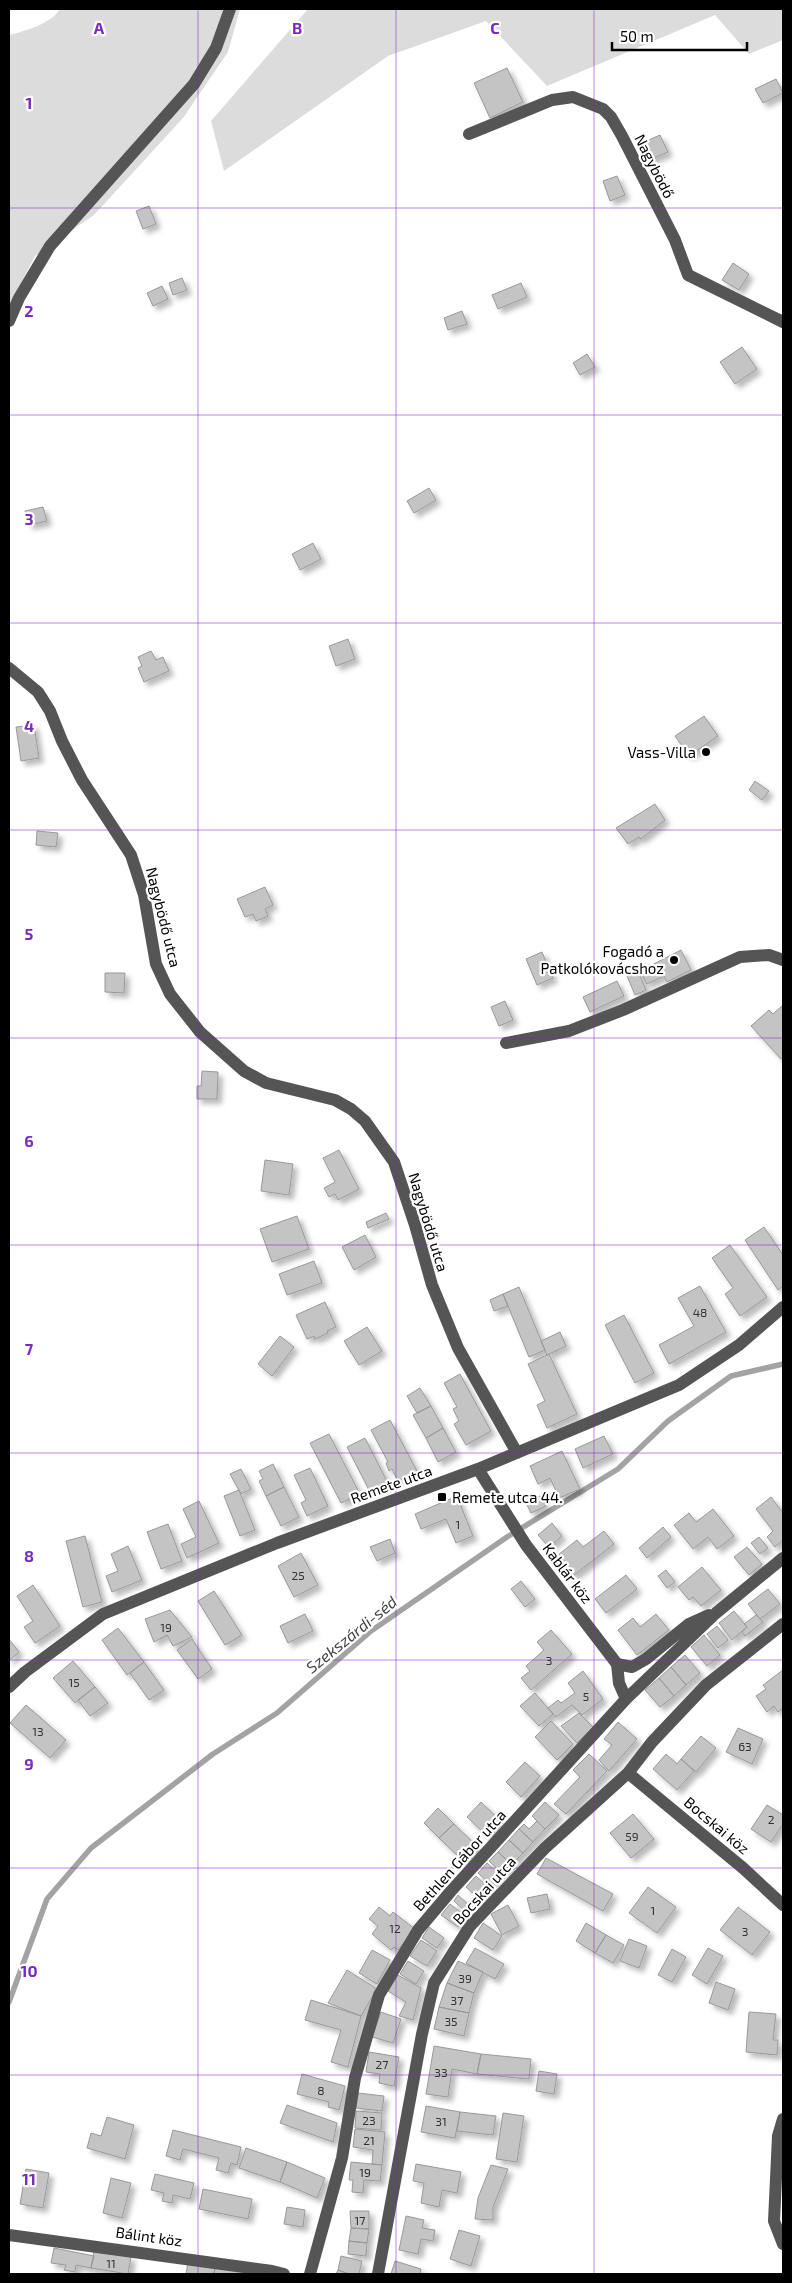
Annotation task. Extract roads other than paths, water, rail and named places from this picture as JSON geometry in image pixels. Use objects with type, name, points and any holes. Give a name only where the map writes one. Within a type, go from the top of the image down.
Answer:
[{"type":"street","points":[[9,320],[19,298],[50,246],[194,84],[216,48],[230,9]]},
{"type":"street","name":"Nagybödő","points":[[469,134],[552,100],[573,97],[603,109],[611,117],[622,136],[674,240],[688,275],[783,322]]},
{"type":"street","name":"Nagybödő utca","points":[[9,668],[38,692],[50,711],[62,741],[82,780],[131,855],[144,895],[156,964],[170,994],[200,1032],[244,1071],[266,1083],[335,1100],[366,1122],[394,1162],[432,1285],[458,1348],[517,1452]]},
{"type":"street","points":[[506,1043],[569,1031],[623,1010],[740,957],[770,955],[783,960]]},
{"type":"street","name":"Remete utca","points":[[9,1687],[25,1672],[103,1614],[277,1543],[478,1469],[680,1385],[739,1346],[783,1307]]},
{"type":"street","name":"Kablár köz","points":[[478,1469],[526,1546],[617,1664],[619,1683],[626,1699]]},
{"type":"street","name":"Bethlen Gábor utca","points":[[310,2274],[342,2158],[356,2078],[379,1995],[418,1930],[626,1699],[716,1612],[783,1558]]},
{"type":"street","points":[[617,1664],[632,1667],[646,1660],[689,1624],[716,1612]]},
{"type":"street","name":"Bocskai utca","points":[[378,2274],[422,2034],[434,1983],[470,1926],[545,1848],[628,1773],[652,1742],[706,1685],[783,1624]]},
{"type":"street","name":"Bocskai köz","points":[[628,1773],[743,1868],[783,1905]]},
{"type":"street","points":[[783,2119],[778,2136],[774,2221],[783,2244]]},
{"type":"street","name":"Bálint köz","points":[[9,2235],[107,2247],[284,2274]]},
{"type":"waterway","name":"Szekszárdi-séd","points":[[9,2002],[47,1899],[91,1848],[213,1754],[277,1713],[371,1631],[507,1537],[618,1469],[668,1421],[731,1376],[783,1364]]},
{"type":"place","name":"Vass-Villa","points":[[706,752]]},
{"type":"place","name":"Fogadó a Patkolókovácshoz","points":[[674,960]]},
{"type":"place","name":"Remete utca 44.","points":[[442,1497]]}]
